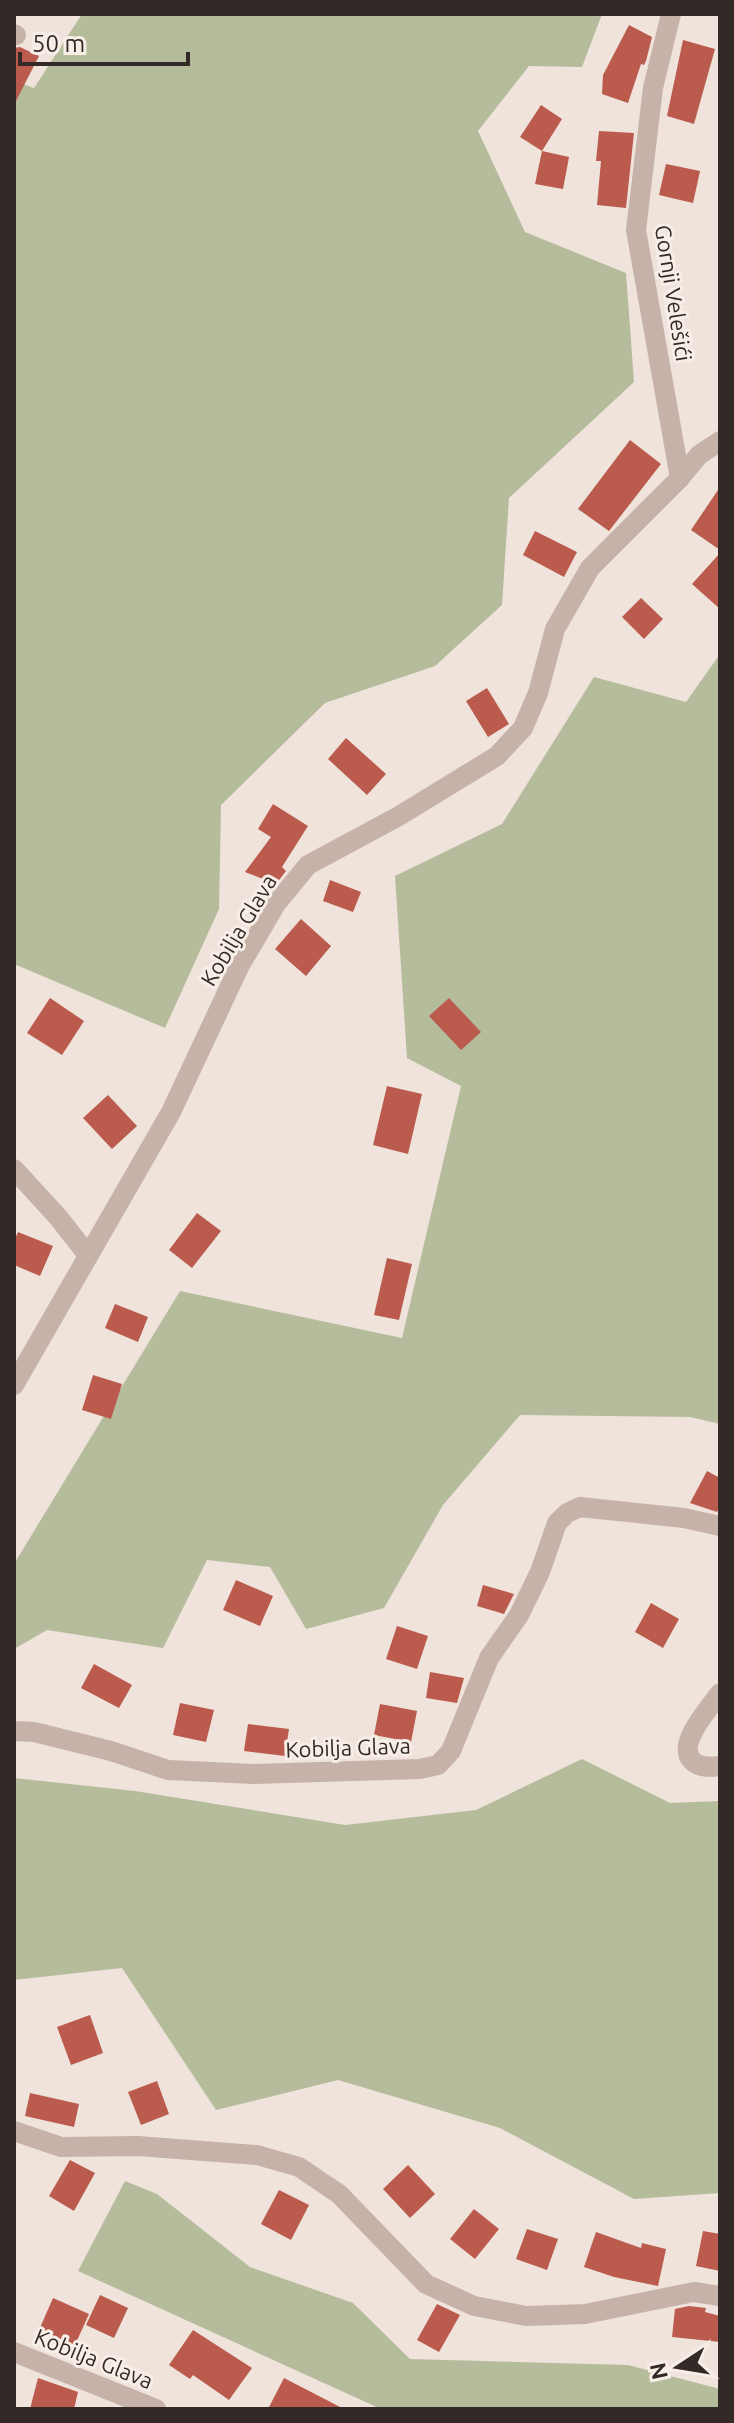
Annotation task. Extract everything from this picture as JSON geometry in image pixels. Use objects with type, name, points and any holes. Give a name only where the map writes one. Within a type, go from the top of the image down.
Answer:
[{"type":"street","name":"Gornji Velešići","points":[[671,14],[653,88],[636,230],[680,478]]},
{"type":"street","points":[[680,478],[699,455],[720,441]]},
{"type":"street","name":"Kobilja Glava","points":[[14,1385],[171,1112],[240,965],[276,904],[308,865],[399,816],[497,756],[523,728],[538,693],[555,629],[590,568],[680,478]]},
{"type":"street","points":[[14,1169],[87,1254]]},
{"type":"street","name":"Kobilja Glava","points":[[14,1731],[34,1732],[111,1751],[168,1770],[254,1774],[420,1769],[438,1765],[451,1751],[489,1658],[519,1615],[540,1572],[557,1523],[567,1513],[580,1507],[684,1518],[720,1526]]},
{"type":"street","points":[[720,1693],[688,1740],[687,1751],[691,1761],[701,1767],[720,1766]]},
{"type":"street","points":[[14,2131],[61,2147],[138,2146],[257,2155],[299,2167],[339,2194],[426,2284],[474,2306],[526,2316],[585,2314],[694,2292],[720,2296]]},
{"type":"street","name":"Kobilja Glava","points":[[14,2352],[156,2409]]},
{"type":"green space","points":[[82,14],[602,14],[582,67],[529,66],[478,131],[525,232],[626,273],[634,382],[509,498],[502,605],[435,666],[325,703],[221,805],[219,909],[165,1028],[14,964],[14,81],[34,88]]},
{"type":"green space","points":[[720,654],[720,1424],[690,1417],[520,1415],[443,1505],[384,1608],[306,1629],[270,1567],[207,1560],[163,1648],[47,1630],[14,1649],[14,1564],[180,1291],[402,1338],[461,1086],[407,1058],[395,876],[502,824],[594,677],[686,702]]},
{"type":"green space","points":[[582,1759],[670,1803],[720,1801],[720,2193],[634,2199],[500,2128],[338,2080],[216,2110],[122,1968],[14,1980],[14,1778],[135,1791],[345,1825],[476,1810]]},
{"type":"green space","points":[[125,2181],[157,2194],[250,2267],[353,2303],[410,2359],[628,2365],[720,2389],[720,2409],[381,2409],[78,2271]]},
{"type":"building","points":[[629,25],[652,37],[646,61],[644,65],[641,64],[628,103],[602,94],[603,75]]},
{"type":"building","points":[[683,40],[715,49],[694,124],[667,116]]},
{"type":"building","points":[[20,47],[39,56],[14,105],[14,48]]},
{"type":"building","points":[[541,105],[562,119],[542,151],[520,137]]},
{"type":"building","points":[[599,131],[634,133],[626,208],[597,205],[601,161],[596,161]]},
{"type":"building","points":[[542,151],[569,157],[563,189],[535,184]]},
{"type":"building","points":[[666,164],[700,171],[693,203],[659,195]]},
{"type":"building","points":[[630,440],[661,464],[609,531],[578,509]]},
{"type":"building","points":[[720,487],[720,550],[691,530]]},
{"type":"building","points":[[535,531],[577,552],[564,577],[523,555]]},
{"type":"building","points":[[720,553],[720,609],[692,584]]},
{"type":"building","points":[[641,598],[663,619],[644,639],[622,617]]},
{"type":"building","points":[[487,688],[509,724],[488,737],[466,701]]},
{"type":"building","points":[[346,738],[386,774],[367,795],[328,759]]},
{"type":"building","points":[[273,804],[308,826],[282,867],[286,871],[276,884],[245,872],[271,837],[258,829]]},
{"type":"building","points":[[330,880],[361,892],[353,912],[323,901]]},
{"type":"building","points":[[301,919],[331,946],[306,976],[275,949]]},
{"type":"building","points":[[50,998],[84,1021],[62,1055],[27,1033]]},
{"type":"building","points":[[449,998],[481,1032],[461,1050],[429,1016]]},
{"type":"building","points":[[387,1086],[422,1094],[408,1154],[373,1145]]},
{"type":"building","points":[[108,1095],[137,1126],[112,1149],[83,1118]]},
{"type":"building","points":[[197,1213],[221,1231],[192,1268],[169,1250]]},
{"type":"building","points":[[18,1232],[53,1246],[40,1276],[14,1265],[14,1241]]},
{"type":"building","points":[[387,1258],[412,1264],[399,1320],[374,1315]]},
{"type":"building","points":[[115,1304],[148,1317],[138,1342],[105,1328]]},
{"type":"building","points":[[93,1375],[122,1384],[111,1419],[82,1410]]},
{"type":"building","points":[[707,1471],[720,1478],[717,1512],[690,1503]]},
{"type":"building","points":[[236,1580],[273,1596],[260,1626],[223,1610]]},
{"type":"building","points":[[483,1585],[514,1594],[504,1614],[477,1606]]},
{"type":"building","points":[[651,1603],[679,1619],[663,1648],[635,1632]]},
{"type":"building","points":[[397,1626],[428,1636],[417,1669],[386,1659]]},
{"type":"building","points":[[94,1664],[132,1685],[119,1708],[81,1688]]},
{"type":"building","points":[[430,1672],[464,1678],[457,1703],[426,1698]]},
{"type":"building","points":[[180,1703],[214,1710],[206,1742],[173,1735]]},
{"type":"building","points":[[380,1704],[417,1711],[411,1742],[374,1735]]},
{"type":"building","points":[[248,1724],[289,1729],[285,1756],[244,1751]]},
{"type":"building","points":[[90,2015],[103,2053],[71,2065],[57,2027]]},
{"type":"building","points":[[157,2081],[169,2114],[141,2125],[128,2092]]},
{"type":"building","points":[[30,2093],[79,2104],[74,2127],[25,2116]]},
{"type":"building","points":[[70,2160],[95,2173],[74,2211],[49,2196]]},
{"type":"building","points":[[408,2165],[435,2194],[410,2218],[383,2189]]},
{"type":"building","points":[[279,2190],[309,2205],[291,2240],[261,2224]]},
{"type":"building","points":[[474,2209],[499,2229],[475,2259],[450,2239]]},
{"type":"building","points":[[527,2229],[558,2239],[547,2270],[516,2259]]},
{"type":"building","points":[[703,2231],[720,2234],[720,2271],[696,2266]]},
{"type":"building","points":[[596,2232],[641,2248],[642,2243],[666,2249],[658,2286],[584,2267]]},
{"type":"building","points":[[100,2295],[128,2308],[114,2338],[86,2325]]},
{"type":"building","points":[[53,2298],[89,2314],[75,2345],[39,2330]]},
{"type":"building","points":[[437,2304],[460,2315],[439,2352],[417,2340]]},
{"type":"building","points":[[689,2306],[706,2308],[705,2312],[720,2316],[720,2342],[672,2337],[675,2309]]},
{"type":"building","points":[[193,2330],[252,2368],[229,2400],[193,2375],[190,2379],[169,2365]]},
{"type":"building","points":[[38,2378],[78,2392],[74,2409],[30,2409]]},
{"type":"building","points":[[284,2378],[344,2409],[268,2409]]}]
